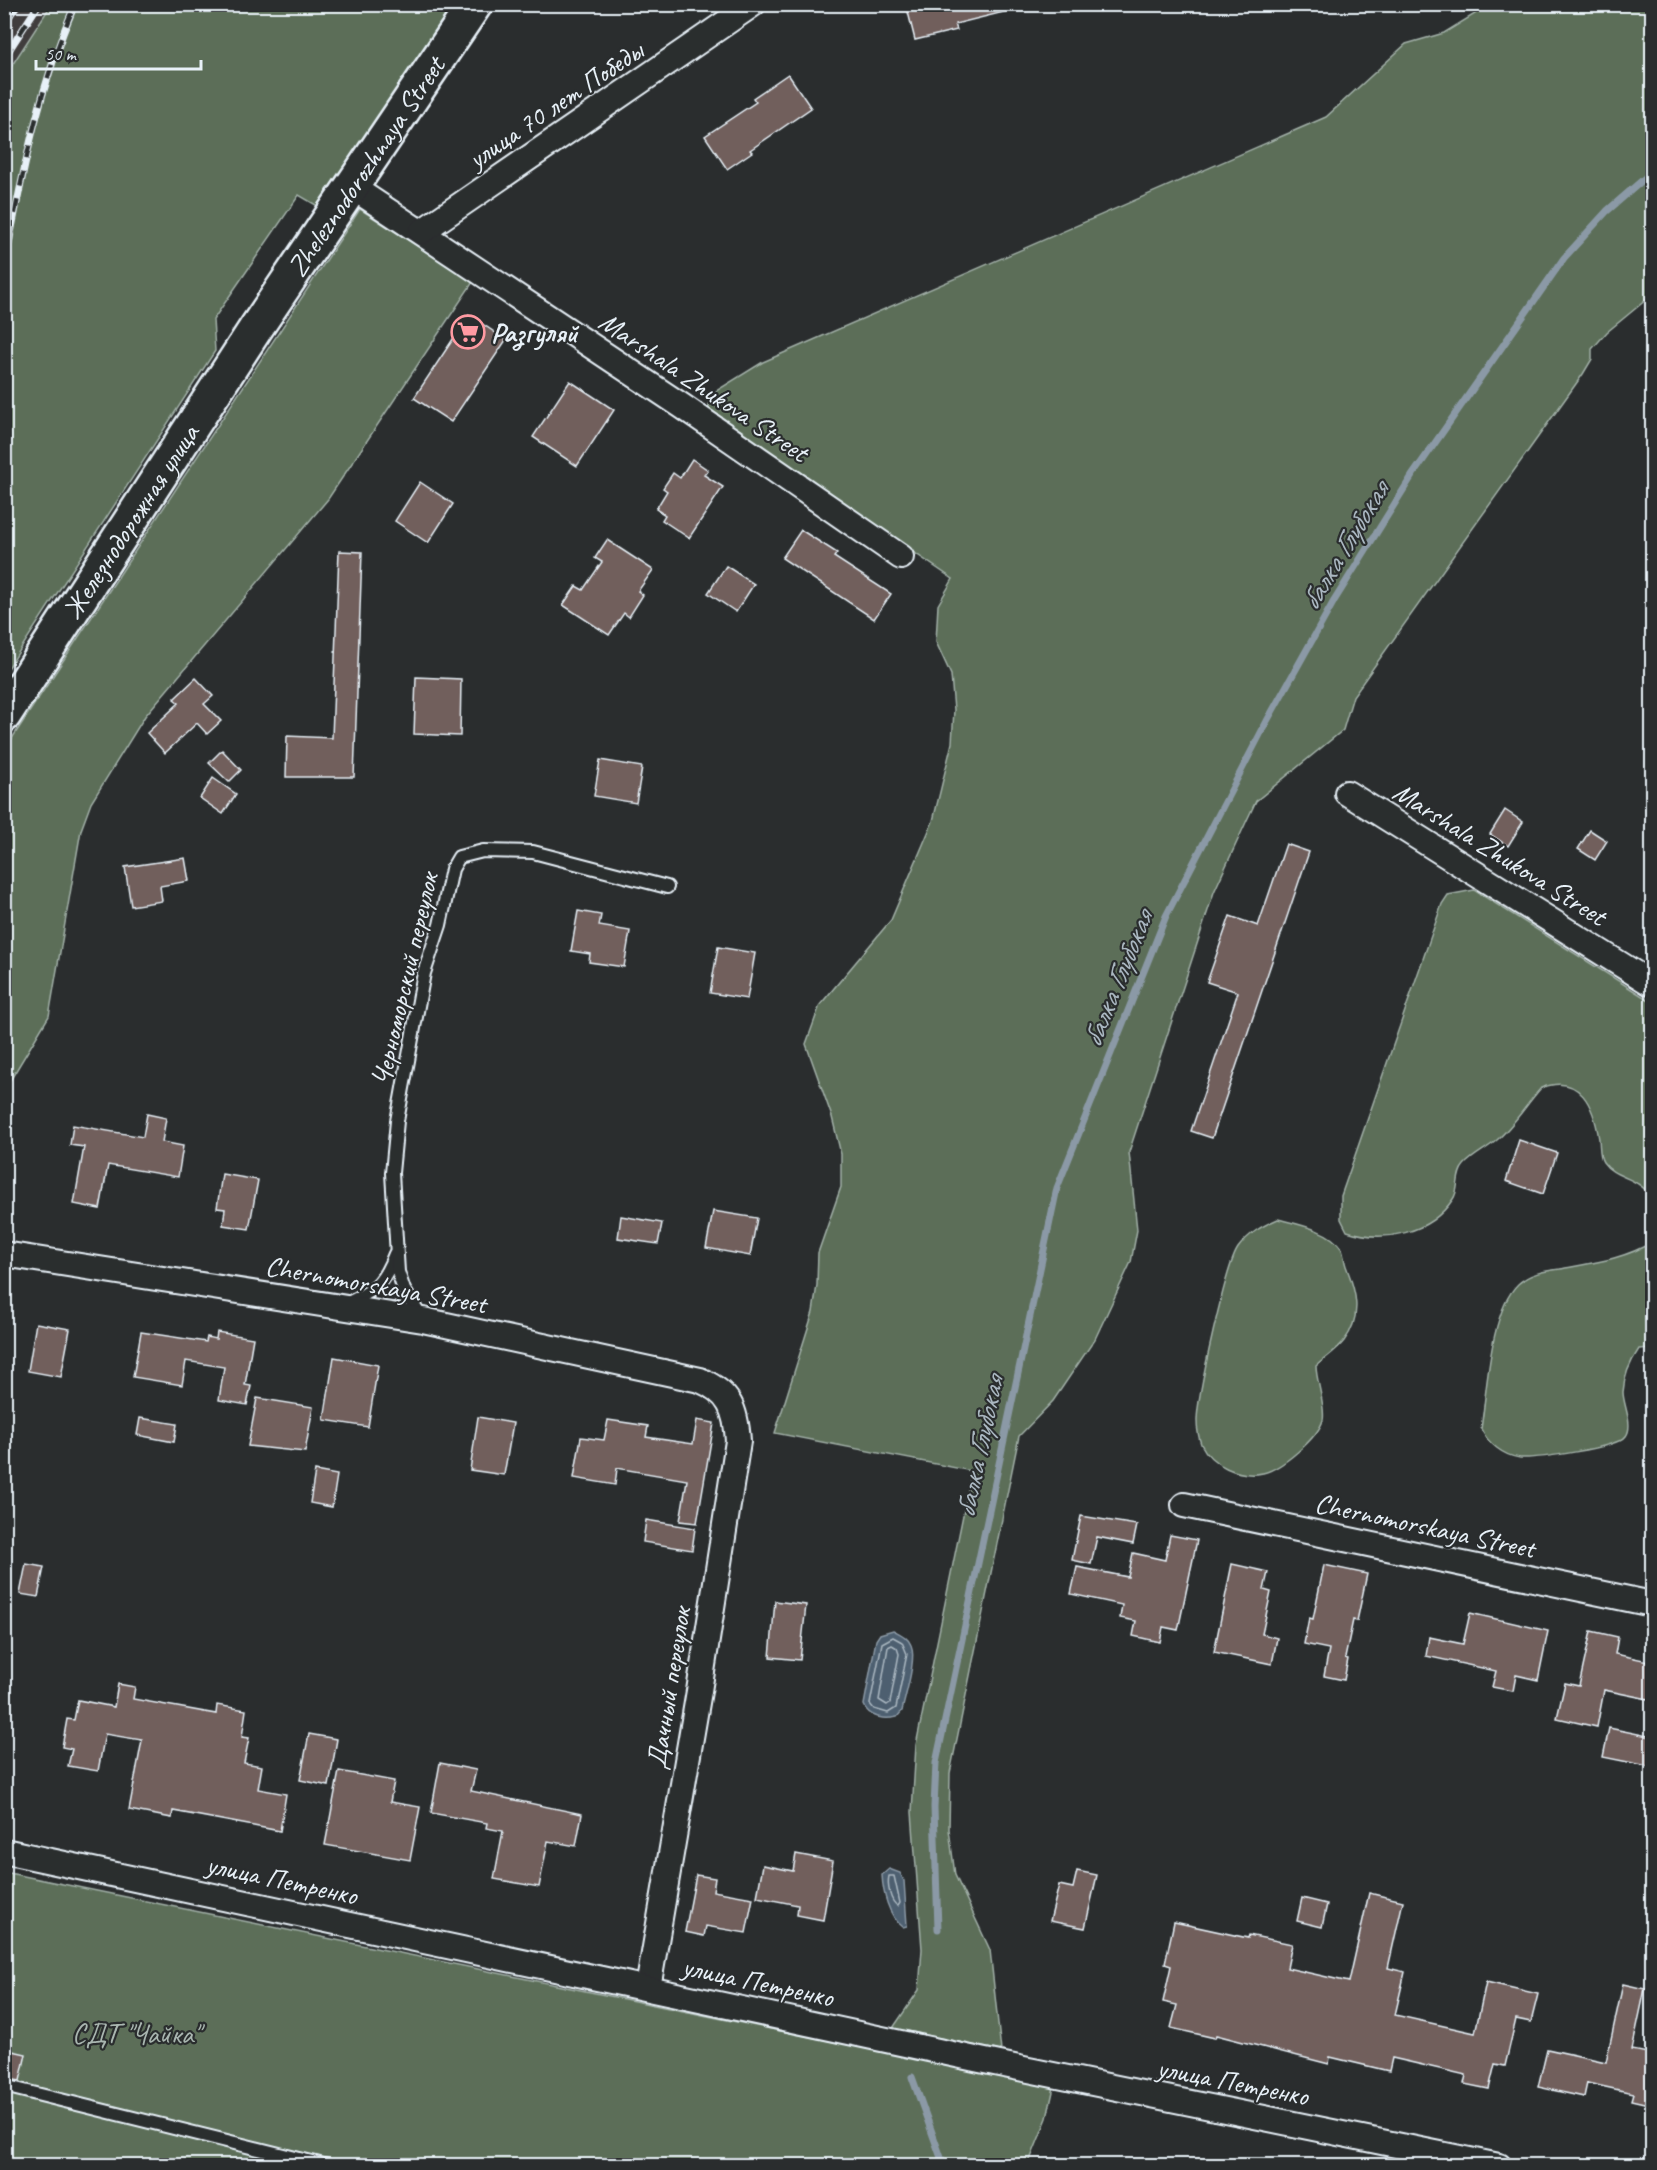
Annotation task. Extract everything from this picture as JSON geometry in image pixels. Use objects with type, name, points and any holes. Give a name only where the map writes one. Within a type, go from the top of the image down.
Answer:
[{"type":"main road","name":"Zheleznodorozhnaya Street","points":[[352,187],[475,4]]},
{"type":"main road","name":"Железнодорожная улица","points":[[4,715],[256,328],[352,187]]},
{"type":"street","name":"улица 70 лет Победы","points":[[421,232],[753,4]]},
{"type":"street","name":"Marshala Zhukova Street","points":[[352,187],[682,406],[901,557]]},
{"type":"street","name":"Marshala Zhukova Street","points":[[1347,793],[1653,984]]},
{"type":"street","name":"Chernomorskaya Street","points":[[4,1254],[423,1320],[700,1380],[717,1387],[728,1399]]},
{"type":"street","name":"Дачный переулок","points":[[648,1988],[699,1691],[738,1441],[735,1416],[728,1399]]},
{"type":"street","name":"Chernomorskaya Street","points":[[1184,1505],[1653,1604]]},
{"type":"street","name":"улица Петренко","points":[[4,1851],[980,2060],[1499,2166]]},
{"type":"lane","name":"Черноморский переулок","points":[[423,1320],[404,1290],[398,1272],[392,1173],[397,1121],[424,973],[440,925],[452,869],[459,857],[483,851],[533,852],[667,887]]},
{"type":"lane","points":[[341,1306],[378,1286],[387,1275],[396,1250]]},
{"type":"lane","points":[[4,2086],[328,2166]]},
{"type":"shaded area","points":[[5,5],[51,5],[5,76]]},
{"type":"green space","points":[[51,5],[457,5],[321,208],[299,195],[213,320],[215,351],[5,673],[5,76]]},
{"type":"green space","points":[[1483,5],[1652,5],[1652,295],[1607,332],[1592,349],[1592,359],[1583,374],[1353,696],[1343,730],[1256,801],[1214,892],[1129,1152],[1137,1230],[1131,1262],[1095,1339],[1053,1401],[1019,1436],[950,1773],[949,1829],[955,1875],[990,1950],[1001,2051],[893,2028],[919,1990],[922,1949],[912,1812],[916,1745],[972,1471],[775,1433],[813,1312],[818,1253],[841,1187],[841,1154],[832,1117],[806,1044],[820,1005],[891,920],[933,821],[952,743],[954,710],[951,675],[936,642],[938,605],[953,579],[718,420],[708,410],[711,396],[763,362],[1326,117],[1406,44],[1444,33],[1475,14]]},
{"type":"green space","points":[[360,209],[473,282],[328,499],[145,716],[91,803],[81,830],[49,1016],[5,1089],[5,749]]},
{"type":"green space","points":[[1474,890],[1652,1002],[1652,1196],[1640,1185],[1615,1173],[1603,1162],[1597,1127],[1589,1105],[1576,1089],[1566,1085],[1555,1085],[1541,1088],[1503,1134],[1464,1165],[1459,1173],[1453,1199],[1432,1220],[1419,1228],[1391,1235],[1361,1235],[1347,1231],[1341,1219],[1341,1196],[1442,904],[1448,895]]},
{"type":"green space","points":[[1278,1219],[1321,1232],[1336,1242],[1342,1250],[1353,1285],[1356,1313],[1350,1332],[1344,1341],[1316,1366],[1324,1414],[1320,1427],[1307,1444],[1279,1466],[1263,1473],[1245,1474],[1219,1464],[1201,1444],[1197,1421],[1198,1408],[1213,1332],[1233,1259],[1238,1248],[1251,1234]]},
{"type":"green space","points":[[1652,1242],[1652,1348],[1639,1349],[1626,1375],[1623,1397],[1629,1426],[1626,1436],[1608,1445],[1542,1457],[1514,1457],[1497,1448],[1481,1429],[1488,1374],[1501,1313],[1518,1284],[1543,1272],[1631,1253]]},
{"type":"green space","name":"СДТ \"Чайка\"","points":[[4,1872],[1054,2087],[1047,2118],[1028,2165],[5,2165]]},
{"type":"water","points":[[893,1630],[910,1642],[912,1668],[902,1711],[897,1717],[883,1718],[870,1713],[864,1705],[876,1640],[880,1634]]},
{"type":"water","points":[[889,1869],[900,1873],[904,1881],[907,1926],[903,1927],[898,1922],[887,1903],[882,1875]]},
{"type":"building","points":[[906,4],[1007,4],[1008,11],[955,24],[957,30],[915,40]]},
{"type":"building","points":[[788,74],[811,108],[750,150],[752,152],[727,169],[705,136],[756,102],[753,98]]},
{"type":"building","points":[[469,315],[506,340],[451,422],[414,398]]},
{"type":"building","points":[[570,381],[614,410],[577,466],[533,437]]},
{"type":"building","points":[[692,459],[708,470],[704,475],[723,487],[689,538],[662,520],[665,515],[656,509],[667,491],[663,488],[673,473],[680,478]]},
{"type":"building","points":[[420,482],[453,504],[428,543],[395,521]]},
{"type":"building","points":[[801,530],[837,553],[834,557],[891,594],[874,619],[782,558]]},
{"type":"building","points":[[607,540],[653,570],[638,591],[643,595],[629,617],[624,613],[609,635],[563,605],[576,586],[583,590],[602,562],[595,558]]},
{"type":"building","points":[[339,551],[362,552],[354,777],[286,777],[287,736],[332,738]]},
{"type":"building","points":[[726,566],[754,584],[736,612],[708,593]]},
{"type":"building","points":[[416,677],[461,679],[460,736],[414,734]]},
{"type":"building","points":[[196,678],[213,696],[204,704],[221,721],[207,734],[197,723],[165,753],[147,733],[179,703],[174,699]]},
{"type":"building","points":[[222,750],[241,770],[229,782],[209,763]]},
{"type":"building","points":[[600,760],[642,767],[636,803],[594,796]]},
{"type":"building","points":[[213,778],[236,794],[223,814],[200,798]]},
{"type":"building","points":[[1505,810],[1523,822],[1508,846],[1490,834]]},
{"type":"building","points":[[1590,830],[1607,841],[1595,860],[1578,849]]},
{"type":"building","points":[[1286,844],[1309,852],[1212,1138],[1191,1131],[1238,992],[1207,982],[1230,916],[1258,926]]},
{"type":"building","points":[[185,858],[189,881],[160,886],[162,901],[131,906],[125,867]]},
{"type":"building","points":[[578,911],[601,915],[599,926],[630,931],[624,967],[589,962],[590,954],[571,951]]},
{"type":"building","points":[[718,947],[755,953],[747,999],[710,993]]},
{"type":"building","points":[[147,1114],[166,1118],[162,1142],[183,1146],[178,1177],[108,1165],[100,1209],[74,1204],[84,1147],[70,1145],[73,1125],[143,1137]]},
{"type":"building","points":[[1519,1140],[1557,1153],[1543,1194],[1506,1181]]},
{"type":"building","points":[[222,1174],[258,1180],[249,1229],[223,1225],[225,1209],[217,1208]]},
{"type":"building","points":[[713,1211],[757,1218],[750,1256],[706,1248]]},
{"type":"building","points":[[621,1216],[662,1223],[658,1244],[618,1238]]},
{"type":"building","points":[[36,1323],[70,1329],[61,1377],[28,1371]]},
{"type":"building","points":[[141,1332],[206,1342],[207,1337],[216,1339],[217,1332],[253,1338],[245,1385],[251,1386],[247,1405],[219,1400],[224,1367],[186,1361],[182,1385],[133,1377]]},
{"type":"building","points":[[334,1357],[378,1365],[368,1427],[324,1420]]},
{"type":"building","points":[[257,1398],[313,1407],[305,1452],[248,1446]]},
{"type":"building","points":[[478,1417],[513,1423],[504,1475],[470,1470]]},
{"type":"building","points":[[140,1418],[177,1424],[174,1442],[137,1435]]},
{"type":"building","points":[[608,1420],[648,1426],[646,1437],[693,1444],[697,1420],[714,1423],[697,1523],[680,1521],[687,1480],[617,1468],[615,1485],[574,1478],[581,1437],[604,1440]]},
{"type":"building","points":[[315,1471],[337,1475],[332,1507],[310,1503]]},
{"type":"building","points":[[1081,1516],[1137,1525],[1133,1544],[1097,1537],[1091,1564],[1072,1560]]},
{"type":"building","points":[[646,1520],[695,1528],[692,1550],[643,1542]]},
{"type":"building","points":[[1170,1535],[1197,1540],[1178,1630],[1163,1627],[1160,1642],[1133,1636],[1136,1621],[1120,1618],[1122,1605],[1071,1594],[1077,1567],[1128,1577],[1133,1553],[1165,1560]]},
{"type":"building","points":[[26,1564],[44,1567],[38,1597],[20,1594]]},
{"type":"building","points":[[1232,1564],[1268,1572],[1264,1590],[1271,1592],[1262,1634],[1277,1638],[1272,1664],[1214,1652]]},
{"type":"building","points":[[1324,1565],[1367,1574],[1357,1621],[1353,1620],[1345,1658],[1348,1659],[1344,1680],[1324,1676],[1329,1649],[1304,1644],[1309,1618],[1313,1619]]},
{"type":"building","points":[[775,1601],[806,1605],[800,1660],[770,1657]]},
{"type":"building","points":[[1470,1613],[1548,1631],[1538,1680],[1516,1675],[1513,1691],[1492,1687],[1496,1671],[1426,1656],[1429,1637],[1463,1644]]},
{"type":"building","points":[[1591,1631],[1618,1637],[1615,1654],[1653,1662],[1653,1700],[1604,1690],[1597,1727],[1557,1718],[1565,1683],[1579,1686]]},
{"type":"building","points":[[118,1684],[135,1687],[133,1699],[216,1714],[217,1705],[246,1710],[242,1737],[249,1738],[244,1763],[262,1766],[258,1789],[286,1794],[280,1831],[173,1811],[172,1818],[129,1810],[142,1740],[105,1734],[98,1771],[68,1766],[72,1749],[62,1747],[67,1719],[74,1720],[78,1700],[114,1707]]},
{"type":"building","points":[[1609,1728],[1653,1737],[1653,1767],[1603,1757]]},
{"type":"building","points":[[309,1734],[337,1739],[329,1786],[300,1780]]},
{"type":"building","points":[[440,1763],[476,1770],[471,1791],[582,1814],[576,1846],[548,1841],[539,1887],[494,1879],[503,1831],[486,1828],[487,1823],[431,1813]]},
{"type":"building","points":[[339,1771],[394,1781],[390,1802],[420,1807],[410,1860],[325,1845]]},
{"type":"building","points":[[796,1854],[833,1861],[823,1920],[797,1915],[798,1905],[757,1897],[763,1865],[793,1871]]},
{"type":"building","points":[[1077,1871],[1097,1875],[1085,1928],[1050,1921],[1059,1885],[1073,1888]]},
{"type":"building","points":[[696,1875],[715,1878],[713,1891],[753,1898],[746,1933],[706,1926],[704,1936],[685,1932]]},
{"type":"building","points":[[1369,1893],[1403,1901],[1388,1968],[1405,1972],[1395,2015],[1475,2033],[1486,1982],[1538,1994],[1531,2022],[1516,2019],[1505,2066],[1495,2064],[1489,2089],[1464,2084],[1466,2075],[1392,2058],[1389,2071],[1330,2057],[1329,2064],[1216,2035],[1215,2038],[1171,2028],[1177,2005],[1163,2002],[1171,1966],[1165,1964],[1174,1922],[1248,1938],[1249,1935],[1292,1944],[1287,1968],[1349,1982]]},
{"type":"building","points":[[1302,1898],[1327,1904],[1322,1927],[1297,1921]]},
{"type":"building","points":[[1623,1984],[1645,1989],[1632,2050],[1653,2054],[1653,2105],[1631,2100],[1633,2093],[1587,2083],[1584,2097],[1538,2087],[1547,2049],[1606,2062]]},
{"type":"building","points":[[4,2049],[26,2054],[20,2081],[4,2078]]},
{"type":"waterway","name":"балка Глубокая","points":[[938,1929],[934,1807],[936,1763],[1057,1188],[1166,916],[1267,721],[1334,601],[1412,476],[1564,258],[1607,211],[1652,172]]},
{"type":"waterway","name":"балка Глубокая","points":[[912,2077],[944,2166]]},
{"type":"railway","points":[[4,24],[18,4]]},
{"type":"railway","points":[[4,58],[39,4]]},
{"type":"railway","points":[[4,269],[32,135],[50,69],[75,4]]},
{"type":"place","name":"Разгуляй","points":[[468,332]]}]
